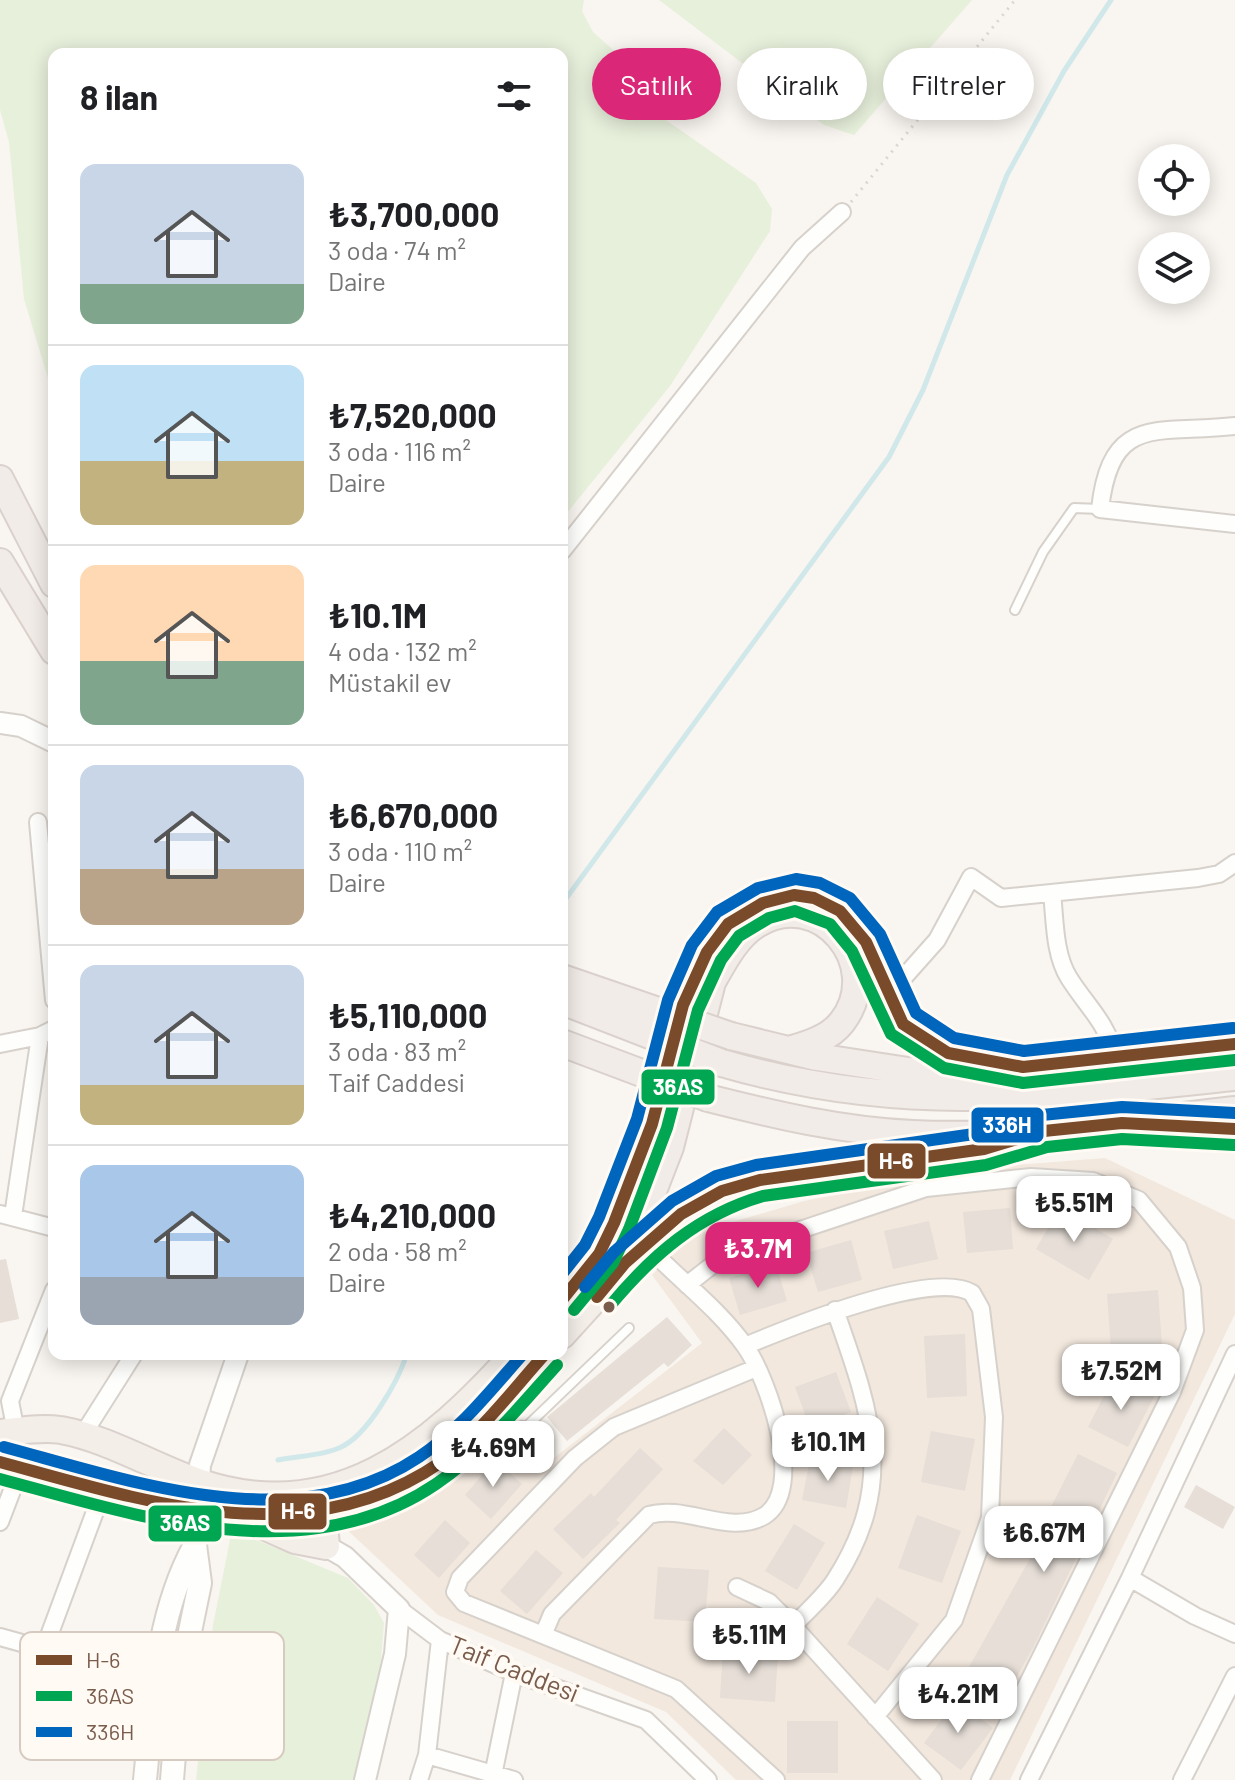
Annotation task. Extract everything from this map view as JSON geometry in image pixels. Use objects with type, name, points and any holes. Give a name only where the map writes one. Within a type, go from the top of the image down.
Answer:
[{"type":"highway","points":[[0,479],[48,572]]},
{"type":"highway","points":[[0,562],[48,641]]},
{"type":"highway","points":[[593,1282],[599,1254],[652,1124],[683,1005],[707,952],[728,924],[763,903],[794,895],[814,898],[840,911],[866,942],[903,1024],[948,1053],[1023,1067]]},
{"type":"highway","points":[[625,1263],[670,1147],[712,982],[734,947],[758,924],[776,916],[803,915],[827,924],[849,946],[855,971],[854,989],[842,1023],[811,1043],[789,1050]]},
{"type":"highway","points":[[568,980],[731,1036],[789,1050],[908,1071],[966,1074],[1235,1044]]},
{"type":"highway","points":[[568,1003],[722,1063],[786,1082],[865,1093],[970,1099],[1035,1097],[1235,1077]]},
{"type":"highway","points":[[568,1045],[708,1098],[814,1123],[910,1134],[1044,1131],[1235,1110]]},
{"type":"highway","points":[[1122,1123],[1235,1129]]},
{"type":"highway","points":[[593,1282],[625,1263],[681,1214],[722,1191],[805,1173],[984,1149],[1044,1131]]},
{"type":"main road","points":[[568,1297],[593,1282]]},
{"type":"main road","points":[[568,1325],[593,1282]]},
{"type":"main road","points":[[493,1366],[416,1449],[381,1471],[325,1490],[274,1494],[199,1482],[82,1436],[38,1429],[8,1432],[15,1453],[10,1464],[103,1490],[202,1512],[242,1515],[329,1512],[389,1492],[426,1472],[486,1418],[539,1360]]},
{"type":"main road","points":[[103,1490],[121,1488],[129,1481],[133,1469],[128,1453]]},
{"type":"main road","points":[[165,1632],[176,1579],[195,1545],[202,1512],[199,1482]]},
{"type":"main road","points":[[242,1515],[295,1540],[326,1546],[324,1525],[329,1512]]},
{"type":"main road","points":[[190,1632],[200,1583],[195,1545]]},
{"type":"main road","points":[[145,1780],[147,1760]]},
{"type":"main road","points":[[172,1780],[174,1760]]},
{"type":"street","points":[[568,543],[802,248],[842,212]]},
{"type":"street","points":[[1235,426],[1143,432],[1118,447],[1104,477],[1100,509],[1235,524]]},
{"type":"street","points":[[0,723],[21,726],[48,739]]},
{"type":"street","points":[[38,822],[48,933]]},
{"type":"street","points":[[889,994],[937,940],[971,877],[1001,898],[1198,878],[1219,874],[1235,863]]},
{"type":"street","points":[[1052,893],[1058,947],[1068,976],[1101,1017],[1116,1058]]},
{"type":"street","points":[[0,1044],[47,1033],[6,1215],[48,1226]]},
{"type":"street","points":[[687,1285],[725,1255],[837,1214],[926,1188],[1031,1177],[1093,1181],[1139,1200],[1178,1247],[1192,1288],[1195,1330],[1172,1392],[980,1780]]},
{"type":"street","points":[[544,1633],[552,1614],[649,1515],[670,1512],[741,1522],[764,1515],[774,1507],[783,1485],[782,1451],[767,1389],[745,1346],[646,1245]]},
{"type":"street","points":[[745,1346],[835,1310],[945,1286],[972,1293],[981,1309],[994,1417],[990,1518],[954,1620],[875,1717]]},
{"type":"street","points":[[8,1432],[10,1401],[48,1305]]},
{"type":"street","points":[[793,1626],[834,1582],[853,1546],[875,1472],[864,1392],[835,1310]]},
{"type":"street","points":[[1029,1780],[1130,1578],[1235,1354]]},
{"type":"street","points":[[82,1436],[130,1360]]},
{"type":"street","points":[[199,1482],[200,1465],[236,1360]]},
{"type":"street","points":[[756,1368],[614,1427],[575,1458],[456,1582],[456,1597],[464,1603],[676,1689],[776,1780]]},
{"type":"street","points":[[0,1522],[10,1464]]},
{"type":"street","points":[[50,1632],[103,1490]]},
{"type":"street","name":"Taif Caddesi","points":[[326,1546],[345,1557],[399,1609],[440,1640],[514,1673],[646,1720],[706,1779]]},
{"type":"street","points":[[1130,1578],[1195,1616],[1235,1634]]},
{"type":"street","points":[[737,1587],[769,1602],[933,1780]]},
{"type":"street","points":[[365,1780],[395,1654],[399,1609]]},
{"type":"street","points":[[0,1637],[20,1644]]},
{"type":"street","points":[[419,1780],[427,1755],[440,1640]]},
{"type":"street","points":[[493,1776],[514,1673]]},
{"type":"street","points":[[1182,1780],[1235,1676]]},
{"type":"street","points":[[427,1755],[514,1780]]},
{"type":"lane","points":[[1015,610],[1043,552],[1074,508],[1100,509]]},
{"type":"lane","points":[[486,1418],[506,1425],[527,1426],[629,1328]]},
{"type":"path","points":[[842,212],[1015,0]]},
{"type":"shaded area","points":[[1105,1158],[1235,1220],[1235,1314],[1010,1780],[736,1780],[666,1712],[438,1615],[341,1524],[402,1506],[438,1485],[500,1430],[541,1468],[702,1343],[652,1275],[696,1233],[804,1201],[979,1168]]},
{"type":"green space","points":[[0,0],[584,0],[582,11],[593,32],[611,48],[592,48],[592,120],[666,120],[756,183],[772,209],[770,231],[670,386],[568,512],[568,48],[48,48],[48,378],[24,299],[9,142],[0,110]]},
{"type":"green space","points":[[659,0],[972,0],[930,48],[883,48],[883,102],[854,135],[817,120],[867,120],[867,48],[737,48],[737,59]]},
{"type":"green space","points":[[232,1530],[348,1578],[374,1605],[384,1623],[379,1683],[355,1780],[196,1780],[198,1760],[284,1760],[284,1632],[212,1632]]},
{"type":"building","points":[[1060,1207],[1113,1239],[1089,1280],[1036,1249]]},
{"type":"building","points":[[1010,1208],[1013,1249],[967,1253],[963,1212]]},
{"type":"building","points":[[929,1221],[938,1259],[893,1269],[884,1231]]},
{"type":"building","points":[[851,1240],[862,1280],[818,1292],[806,1253]]},
{"type":"building","points":[[6,1259],[19,1319],[0,1323],[0,1260]]},
{"type":"building","points":[[776,1264],[787,1301],[740,1315],[729,1278]]},
{"type":"building","points":[[1158,1290],[1162,1347],[1111,1350],[1107,1294]]},
{"type":"building","points":[[667,1317],[692,1345],[668,1367],[664,1363],[567,1441],[547,1417]]},
{"type":"building","points":[[965,1334],[967,1396],[927,1398],[924,1336]]},
{"type":"building","points":[[836,1372],[851,1412],[810,1428],[795,1387]]},
{"type":"building","points":[[1114,1376],[1154,1397],[1128,1447],[1088,1427]]},
{"type":"building","points":[[724,1428],[752,1455],[723,1485],[693,1461]]},
{"type":"building","points":[[931,1431],[975,1439],[965,1491],[921,1482]]},
{"type":"building","points":[[640,1448],[663,1469],[616,1520],[620,1523],[583,1559],[553,1529],[591,1493],[594,1497]]},
{"type":"building","points":[[1078,1454],[1117,1473],[1033,1648],[1009,1690],[969,1667],[1054,1516],[1048,1513]]},
{"type":"building","points":[[810,1459],[853,1466],[846,1508],[802,1500]]},
{"type":"building","points":[[495,1460],[522,1484],[491,1519],[465,1495]]},
{"type":"building","points":[[1196,1485],[1235,1507],[1223,1529],[1184,1507]]},
{"type":"building","points":[[917,1515],[961,1531],[942,1583],[898,1568]]},
{"type":"building","points":[[445,1520],[470,1543],[439,1578],[414,1555]]},
{"type":"building","points":[[794,1524],[825,1543],[797,1590],[765,1571]]},
{"type":"building","points":[[536,1550],[563,1573],[527,1614],[500,1591]]},
{"type":"building","points":[[658,1567],[709,1570],[705,1622],[654,1619]]},
{"type":"building","points":[[877,1597],[919,1624],[888,1671],[847,1644]]},
{"type":"building","points":[[723,1649],[778,1653],[775,1702],[720,1698]]},
{"type":"building","points":[[956,1700],[993,1728],[961,1770],[924,1743]]},
{"type":"building","points":[[787,1721],[838,1721],[838,1773],[787,1773]]},
{"type":"waterway","points":[[568,896],[889,457],[923,390],[1007,175],[1064,71],[1111,0]]},
{"type":"waterway","points":[[278,1460],[325,1453],[350,1442],[380,1407],[405,1360]]},
{"type":"transit line","name":"336H","points":[[568,1266],[585,1245],[599,1217],[637,1119],[668,1000],[692,945],[717,912],[758,888],[796,879],[820,883],[850,898],[880,934],[916,1013],[954,1038],[1024,1051],[1233,1028]]},
{"type":"transit line","name":"H-6","points":[[568,1293],[599,1254],[614,1223],[652,1124],[683,1005],[707,952],[728,924],[763,903],[794,895],[814,898],[840,911],[866,942],[903,1024],[948,1053],[1023,1067],[1235,1044]]},
{"type":"transit line","name":"36AS","points":[[574,1310],[613,1263],[629,1229],[667,1128],[698,1010],[721,960],[739,936],[769,918],[795,911],[830,924],[852,951],[891,1034],[944,1068],[1023,1083],[1235,1060]]},
{"type":"transit line","name":"336H","points":[[585,1287],[614,1252],[672,1201],[716,1176],[756,1165],[981,1133],[1042,1115],[1122,1107],[1235,1113]]},
{"type":"transit line","name":"H-6","points":[[597,1297],[625,1263],[681,1214],[722,1191],[760,1180],[984,1149],[1044,1131],[1122,1123],[1235,1129]]},
{"type":"transit line","name":"36AS","points":[[609,1307],[642,1270],[678,1239],[718,1214],[763,1196],[986,1165],[1047,1147],[1122,1139],[1234,1145]]},
{"type":"transit line","name":"336H","points":[[4,1447],[106,1475],[214,1496],[267,1500],[320,1495],[371,1482],[419,1457],[461,1422],[518,1360]]},
{"type":"transit line","name":"H-6","points":[[0,1462],[159,1503],[214,1511],[268,1514],[321,1510],[373,1497],[441,1462],[489,1418],[540,1360]]},
{"type":"transit line","name":"36AS","points":[[0,1479],[108,1508],[221,1529],[277,1531],[332,1526],[385,1511],[436,1484],[485,1443],[557,1365]]}]
